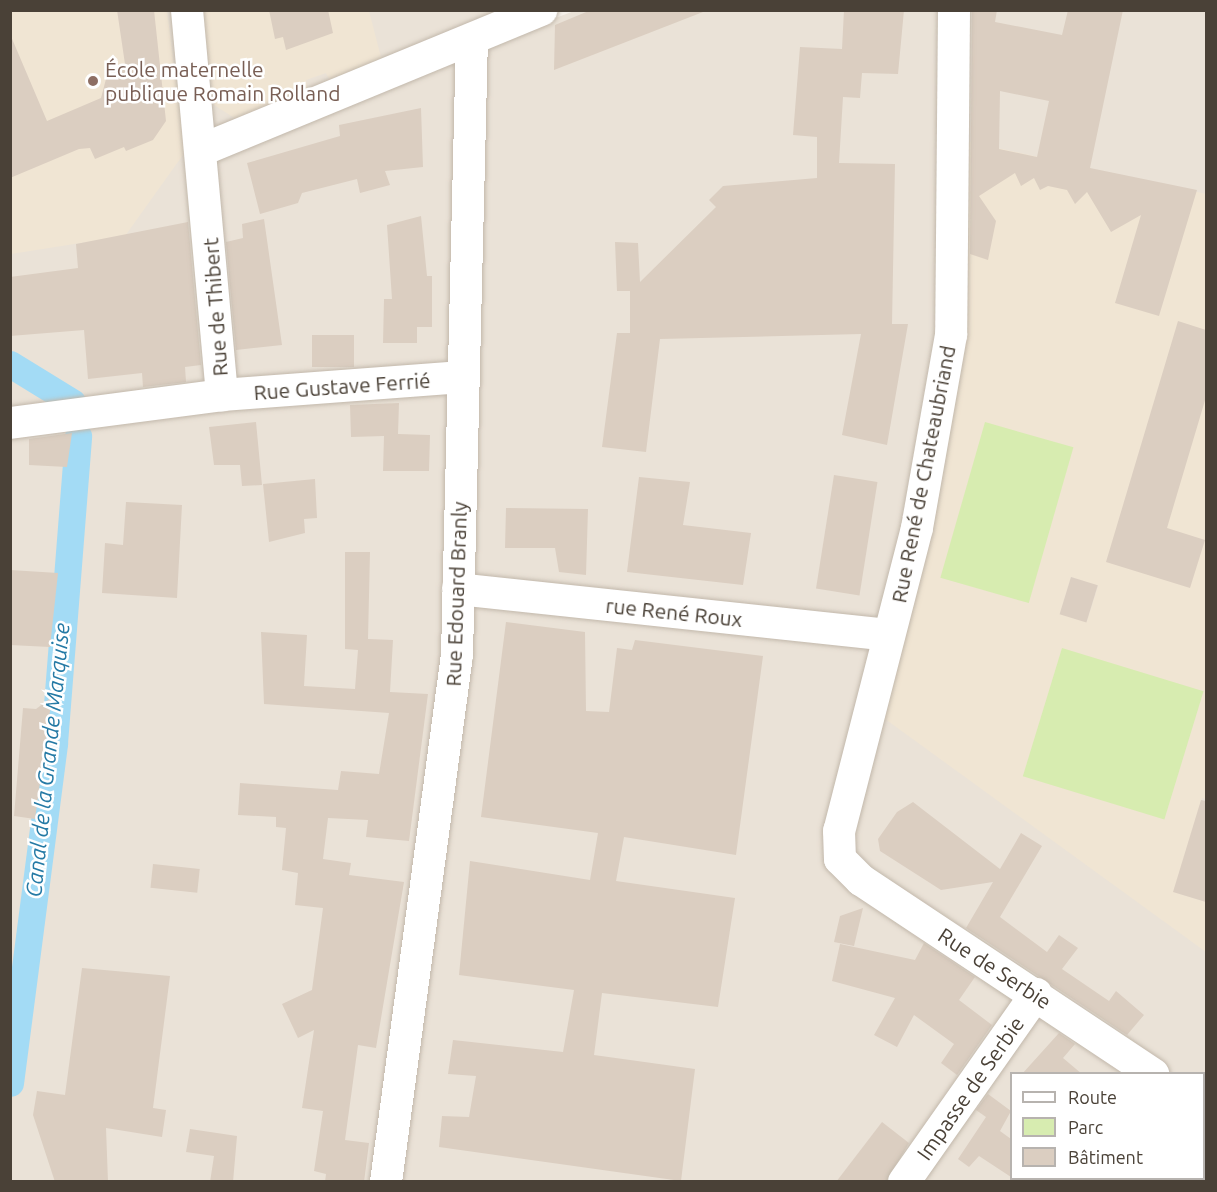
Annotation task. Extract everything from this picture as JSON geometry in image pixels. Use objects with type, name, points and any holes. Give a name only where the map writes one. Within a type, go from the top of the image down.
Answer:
[{"type":"street","name":"Rue de Thibert","points":[[10,423],[222,395],[204,149],[187,10]]},
{"type":"street","points":[[204,149],[542,10]]},
{"type":"street","name":"Rue René de Chateaubriand","points":[[840,859],[839,831],[916,528],[951,335],[954,10]]},
{"type":"street","name":"Rue Edouard Branly","points":[[386,1182],[457,655],[472,39]]},
{"type":"street","name":"Rue Gustave Ferrié","points":[[222,395],[462,376]]},
{"type":"street","name":"rue René Roux","points":[[458,589],[889,635]]},
{"type":"street","name":"Rue de Serbie","points":[[840,859],[861,880],[1036,994],[1150,1072]]},
{"type":"street","name":"Impasse de Serbie","points":[[904,1182],[1036,994]]},
{"type":"shaded area","points":[[10,11],[515,11],[458,33],[444,650],[373,1181],[11,1181]]},
{"type":"shaded area","name":"École maternelle publique Romain Rolland","points":[[11,11],[167,11],[185,152],[125,236],[11,254]]},
{"type":"shaded area","points":[[202,11],[369,11],[382,61],[330,81],[326,73],[306,80],[308,90],[236,119],[214,105]]},
{"type":"shaded area","points":[[574,11],[1206,11],[1206,1181],[398,1182],[463,659],[480,47]]},
{"type":"shaded area","points":[[952,138],[1206,194],[1206,799],[1202,798],[1174,892],[1206,902],[1206,952],[870,708],[951,335]],"holes":[[[1071,577],[1098,586],[1087,621],[1060,614]]]},
{"type":"green space","points":[[985,422],[1073,447],[1029,603],[940,578]]},
{"type":"green space","points":[[1062,648],[1204,691],[1164,819],[1023,776]]},
{"type":"building","points":[[117,10],[154,10],[166,121],[153,140],[126,151],[124,147],[95,159],[90,148],[79,149],[10,178],[10,34],[47,121],[101,98],[106,79],[125,64]]},
{"type":"building","points":[[269,10],[328,10],[333,33],[286,50],[283,37],[275,39]]},
{"type":"building","points":[[591,10],[703,10],[703,12],[554,70],[555,25]]},
{"type":"building","points":[[844,10],[904,10],[898,74],[862,73],[860,98],[843,97],[839,163],[895,164],[892,324],[908,324],[887,445],[842,435],[861,334],[660,339],[646,452],[602,447],[617,333],[630,333],[630,291],[617,291],[615,242],[638,243],[640,282],[716,207],[709,200],[723,186],[817,178],[817,137],[793,135],[800,47],[842,49]]},
{"type":"building","points":[[972,10],[997,10],[995,22],[1062,35],[1068,10],[1123,10],[1090,168],[1197,190],[1159,316],[1115,303],[1141,215],[1111,232],[1087,192],[1075,204],[1067,190],[1048,186],[1040,190],[1034,178],[1021,186],[1015,173],[979,196],[996,221],[988,260],[970,254]],"holes":[[[1000,91],[1049,101],[1037,157],[999,149]]]},
{"type":"building","points":[[421,108],[423,167],[385,171],[390,185],[360,193],[357,179],[302,193],[298,203],[260,214],[247,163],[340,136],[339,125]]},
{"type":"building","points":[[421,216],[427,276],[432,276],[432,327],[417,327],[417,343],[383,343],[384,299],[392,299],[387,225]]},
{"type":"building","points":[[264,219],[282,345],[236,350],[226,242],[243,238],[242,224]]},
{"type":"building","points":[[188,222],[201,365],[185,367],[186,382],[143,387],[142,373],[88,379],[84,330],[10,336],[10,277],[78,268],[76,244]]},
{"type":"building","points":[[1178,321],[1206,330],[1206,397],[1167,528],[1205,540],[1190,588],[1106,562]]},
{"type":"building","points":[[312,335],[354,335],[354,367],[312,367]]},
{"type":"building","points":[[399,403],[398,434],[430,435],[429,471],[383,471],[384,436],[351,437],[350,405]]},
{"type":"building","points":[[256,422],[262,485],[242,486],[240,465],[214,465],[209,427]]},
{"type":"building","points":[[72,433],[67,467],[29,465],[29,439]]},
{"type":"building","points":[[834,475],[877,482],[859,595],[816,589]]},
{"type":"building","points":[[639,477],[690,482],[683,525],[751,533],[743,585],[627,572]]},
{"type":"building","points":[[315,479],[317,518],[304,519],[305,533],[269,542],[263,484]]},
{"type":"building","points":[[126,502],[182,505],[177,598],[102,593],[105,543],[123,545]]},
{"type":"building","points":[[506,508],[588,509],[586,575],[559,572],[555,548],[505,548]]},
{"type":"building","points":[[345,552],[370,552],[368,639],[393,640],[390,692],[428,694],[409,841],[366,837],[368,820],[328,818],[323,859],[351,863],[349,875],[404,882],[376,1048],[358,1045],[345,1140],[369,1143],[364,1182],[325,1182],[326,1174],[314,1171],[323,1111],[302,1108],[314,1030],[298,1038],[282,1004],[312,990],[323,908],[295,905],[298,873],[282,870],[286,828],[276,827],[276,817],[238,815],[240,783],[338,790],[341,771],[379,774],[389,713],[264,704],[261,632],[307,635],[304,686],[355,689],[358,650],[345,649]]},
{"type":"building","points":[[10,570],[58,573],[50,647],[10,645]]},
{"type":"building","points":[[1071,577],[1098,585],[1086,622],[1060,614]]},
{"type":"building","points":[[506,622],[585,632],[586,711],[609,712],[617,648],[632,650],[635,640],[763,656],[736,855],[624,837],[616,881],[735,898],[718,1007],[602,993],[594,1055],[695,1069],[681,1181],[439,1147],[442,1116],[469,1117],[476,1076],[448,1074],[453,1040],[563,1052],[574,990],[459,975],[470,861],[590,880],[598,833],[481,817]]},
{"type":"building","points":[[52,697],[35,819],[14,816],[23,708],[36,709]]},
{"type":"building","points":[[1201,800],[1206,801],[1206,902],[1173,892]]},
{"type":"building","points":[[913,802],[1000,869],[1021,833],[1042,846],[1000,917],[1047,952],[1059,935],[1078,948],[1062,969],[1109,1001],[1116,991],[1144,1015],[1127,1035],[966,928],[993,882],[941,890],[880,851],[878,839],[897,812]]},
{"type":"building","points":[[153,864],[200,869],[197,893],[150,888]]},
{"type":"building","points":[[863,908],[854,946],[834,942],[840,916]]},
{"type":"building","points":[[924,943],[975,977],[959,1000],[992,1025],[957,1075],[941,1063],[954,1044],[914,1015],[897,1047],[874,1035],[895,998],[832,981],[840,944],[915,960]]},
{"type":"building","points":[[82,968],[170,976],[153,1108],[166,1110],[162,1137],[106,1128],[108,1182],[55,1182],[33,1115],[37,1091],[65,1095]]},
{"type":"building","points":[[1059,1033],[1075,1044],[1063,1058],[1080,1072],[1024,1072]]},
{"type":"building","points":[[988,1094],[1010,1110],[1000,1131],[1010,1138],[1010,1176],[979,1156],[969,1167],[958,1159],[986,1117],[976,1110]]},
{"type":"building","points":[[882,1122],[909,1143],[886,1182],[836,1182]]},
{"type":"building","points":[[190,1129],[237,1136],[233,1182],[210,1182],[214,1156],[186,1152]]},
{"type":"waterway","name":"Canal de la Grande Marquise","points":[[10,364],[72,402]]},
{"type":"waterway","name":"Canal de la Grande Marquise","points":[[10,1083],[54,743],[78,436]]},
{"type":"place","name":"École maternelle publique Romain Rolland","points":[[93,81]]}]
